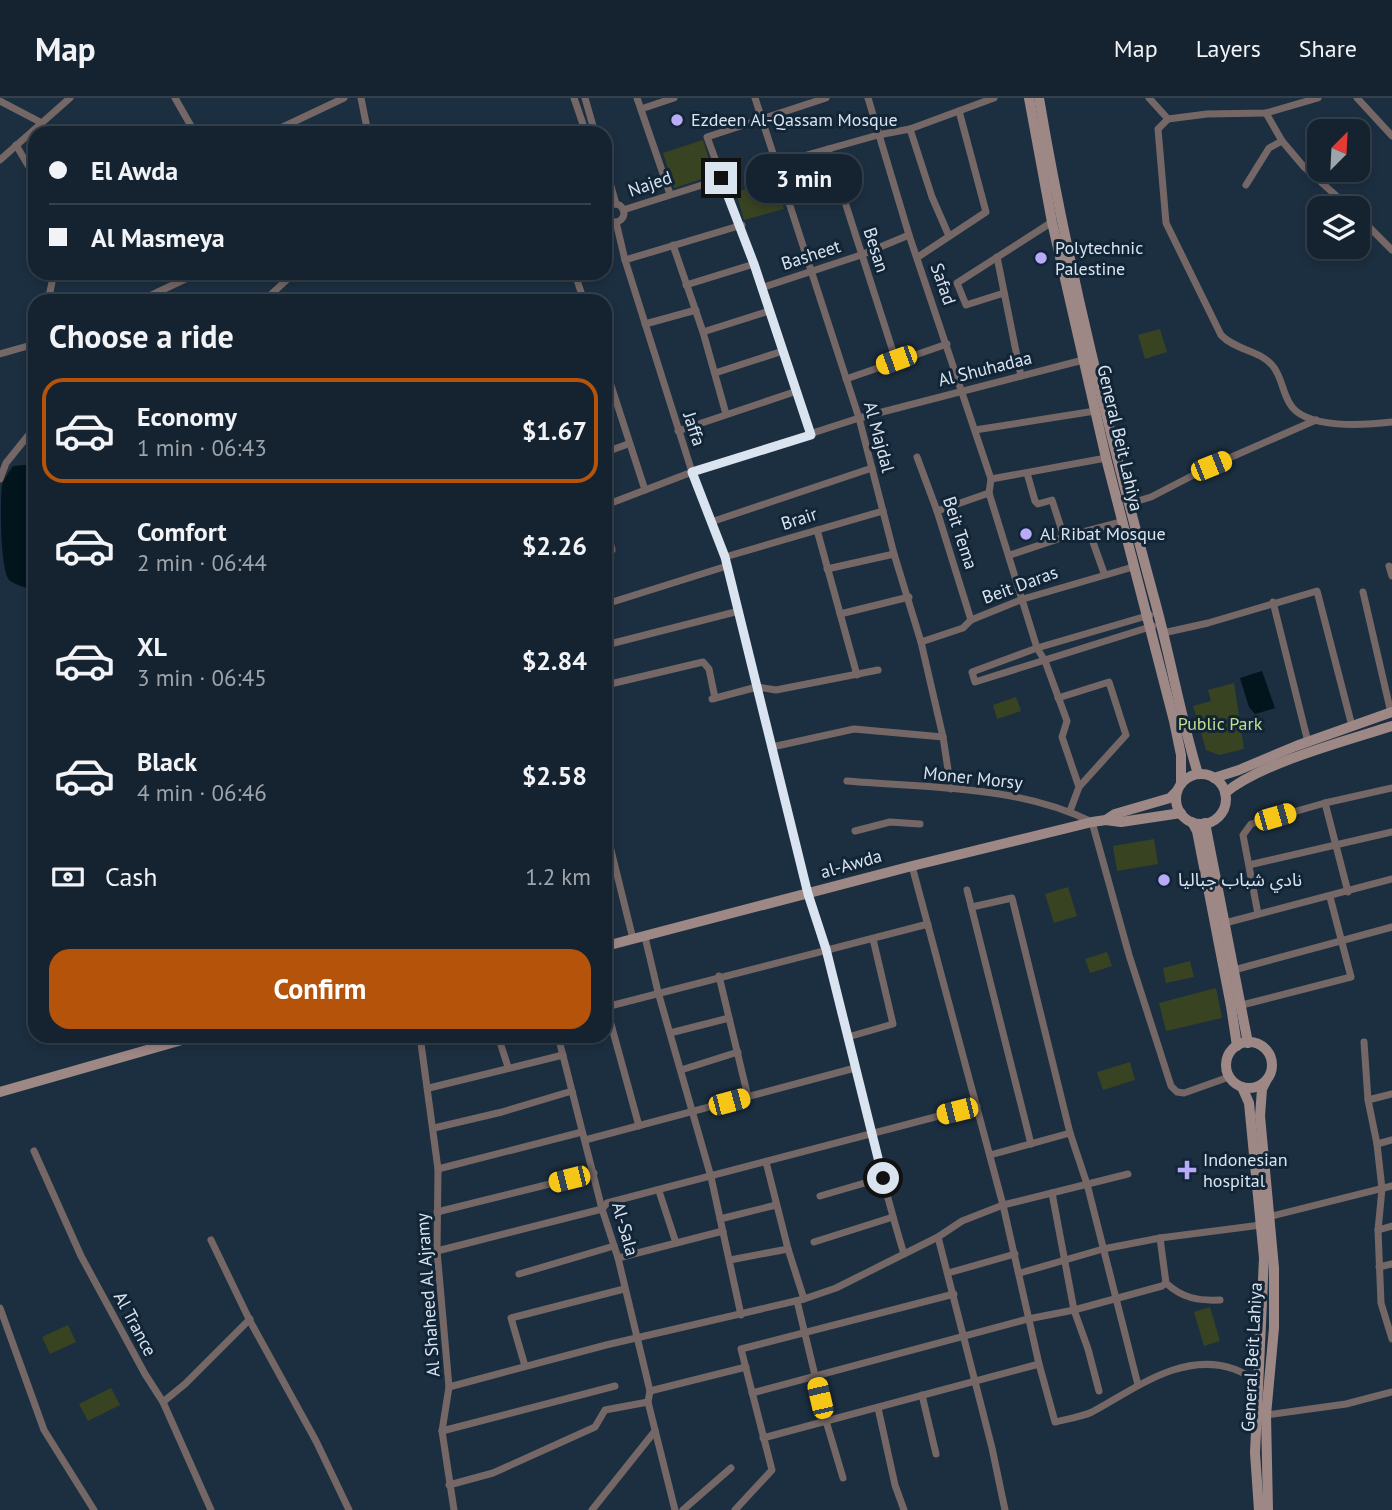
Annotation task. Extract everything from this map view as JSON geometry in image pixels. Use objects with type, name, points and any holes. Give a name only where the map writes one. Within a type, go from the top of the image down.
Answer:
[{"type":"main road","name":"General Beit Lahiya","points":[[1029,98],[1052,222],[1128,504],[1155,622],[1181,755],[1179,788]]},
{"type":"main road","name":"General Beit Lahiya","points":[[1039,98],[1089,358],[1095,411],[1121,522],[1133,566],[1155,622],[1198,774]]},
{"type":"main road","points":[[1214,778],[1391,712]]},
{"type":"main road","points":[[1225,793],[1237,783],[1282,764],[1392,726]]},
{"type":"main road","points":[[1192,822],[1205,823],[1216,818],[1221,812],[1225,793],[1214,778],[1198,774],[1187,778],[1179,788],[1177,804],[1181,813],[1192,822],[1197,831],[1231,1006],[1242,1044]]},
{"type":"main road","name":"al-Awda","points":[[1106,820],[1115,814],[1170,798],[1179,788]]},
{"type":"main road","name":"al-Awda","points":[[612,944],[1092,822],[1121,822],[1181,813]]},
{"type":"main road","points":[[1205,823],[1241,1005],[1242,1044],[1226,1060],[1229,1077],[1242,1087],[1255,1087],[1266,1081],[1271,1070],[1269,1055],[1258,1045],[1242,1044]]},
{"type":"main road","points":[[0,1092],[172,1043]]},
{"type":"main road","name":"General Beit Lahiya","points":[[1259,1510],[1255,1454],[1264,1258],[1260,1116],[1262,1089],[1266,1081]]},
{"type":"main road","name":"General Beit Lahiya","points":[[1242,1087],[1249,1103],[1264,1221],[1274,1268],[1274,1328],[1266,1415],[1268,1510]]},
{"type":"street","points":[[36,126],[70,98]]},
{"type":"street","points":[[175,98],[191,126]]},
{"type":"street","points":[[285,126],[344,98]]},
{"type":"street","points":[[361,98],[367,126]]},
{"type":"street","points":[[574,98],[584,126]]},
{"type":"street","points":[[585,98],[593,126]]},
{"type":"street","points":[[637,98],[670,194]]},
{"type":"street","points":[[641,109],[674,98]]},
{"type":"street","name":"Al Majdal","points":[[755,98],[859,418],[894,554],[921,642],[943,737],[950,789]]},
{"type":"street","points":[[811,435],[761,288],[743,225],[706,137],[826,98]]},
{"type":"street","name":"Safad","points":[[868,98],[909,235],[992,479]]},
{"type":"street","points":[[775,164],[878,135],[910,129],[994,98]]},
{"type":"street","points":[[1149,98],[1168,118]]},
{"type":"street","points":[[1318,98],[1266,113],[1168,118],[1158,129],[1166,223],[1223,338],[1271,363],[1292,408],[1316,420],[1359,425],[1392,422]]},
{"type":"street","points":[[1357,98],[1392,136]]},
{"type":"street","points":[[0,101],[40,122]]},
{"type":"street","points":[[918,257],[986,212],[959,111]]},
{"type":"street","points":[[1266,113],[1282,141],[1304,167],[1337,196]]},
{"type":"street","points":[[910,129],[932,197],[949,236]]},
{"type":"street","points":[[0,160],[28,134]]},
{"type":"street","points":[[1246,185],[1269,148],[1282,141]]},
{"type":"street","points":[[16,145],[28,165]]},
{"type":"street","name":"Besan","points":[[828,149],[896,360]]},
{"type":"street","name":"Najed","points":[[623,210],[721,178]]},
{"type":"street","points":[[612,199],[613,204],[623,210],[621,218],[615,222],[612,220]]},
{"type":"street","name":"Jaffa","points":[[615,222],[678,431],[726,561],[808,894],[826,949],[904,1254]]},
{"type":"street","points":[[1004,293],[966,305],[957,283],[1052,222]]},
{"type":"street","points":[[625,260],[743,225]]},
{"type":"street","points":[[1370,228],[1392,250]]},
{"type":"street","name":"Basheet","points":[[761,288],[861,255],[909,235]]},
{"type":"street","points":[[673,245],[703,332],[726,414]]},
{"type":"street","points":[[997,257],[1021,376]]},
{"type":"street","points":[[686,285],[754,264]]},
{"type":"street","points":[[154,294],[183,280]]},
{"type":"street","points":[[272,294],[286,280]]},
{"type":"street","points":[[578,280],[582,294]]},
{"type":"street","points":[[645,324],[696,310]]},
{"type":"street","points":[[703,332],[769,311]]},
{"type":"street","points":[[846,379],[947,344]]},
{"type":"street","points":[[0,354],[28,346]]},
{"type":"street","points":[[715,373],[783,351]]},
{"type":"street","name":"Al Shuhadaa","points":[[612,503],[692,472],[859,418],[1089,358]]},
{"type":"street","points":[[678,431],[797,391]]},
{"type":"street","points":[[612,403],[645,490]]},
{"type":"street","points":[[975,430],[1095,411]]},
{"type":"street","points":[[1128,504],[1151,497],[1211,466],[1316,420]]},
{"type":"street","points":[[0,479],[3,460],[28,434]]},
{"type":"street","points":[[612,450],[628,444]]},
{"type":"street","name":"Beit Tema","points":[[917,457],[971,620]]},
{"type":"street","points":[[1079,787],[1062,737],[1067,721],[1037,648],[989,493],[992,479],[1106,458]]},
{"type":"street","points":[[711,522],[872,468]]},
{"type":"street","points":[[1027,473],[1035,502],[1038,504],[1052,500],[1064,537]]},
{"type":"street","points":[[937,511],[989,493]]},
{"type":"street","name":"Brair","points":[[612,602],[817,530],[883,511]]},
{"type":"street","points":[[1010,555],[1121,522]]},
{"type":"street","points":[[817,530],[857,675]]},
{"type":"street","points":[[1089,531],[1104,573]]},
{"type":"street","points":[[827,569],[894,554]]},
{"type":"street","name":"Beit Daras","points":[[921,642],[962,628],[971,620],[1023,598],[1133,566]]},
{"type":"street","points":[[1390,566],[1392,576]]},
{"type":"street","points":[[1155,622],[1045,662],[975,682],[972,672],[1037,648],[1155,622],[1208,623],[1317,591],[1352,726]]},
{"type":"street","points":[[1363,592],[1391,712]]},
{"type":"street","points":[[840,614],[909,597]]},
{"type":"street","points":[[1273,602],[1308,742]]},
{"type":"street","points":[[612,643],[738,611]]},
{"type":"street","points":[[612,684],[703,662],[709,669],[713,698],[757,687],[776,690],[878,670]]},
{"type":"street","points":[[1058,698],[1109,682],[1126,735],[1079,787],[1070,811]]},
{"type":"street","points":[[772,747],[854,729],[943,737]]},
{"type":"street","name":"Moner Morsy","points":[[846,781],[1018,797],[1070,811],[1092,822]]},
{"type":"street","points":[[1258,915],[1243,835],[1251,824],[1392,788]]},
{"type":"street","points":[[1325,803],[1348,892]]},
{"type":"street","points":[[855,831],[890,822],[920,824]]},
{"type":"street","points":[[1092,822],[1129,955],[1171,1086],[1177,1092],[1184,1093],[1229,1077]]},
{"type":"street","points":[[1249,865],[1392,832]]},
{"type":"street","points":[[612,854],[633,939]]},
{"type":"street","points":[[912,866],[1003,1205],[1028,1319],[1055,1422],[1090,1413],[1138,1385],[1193,1364],[1232,1368],[1258,1381]]},
{"type":"street","points":[[1225,923],[1392,879]]},
{"type":"street","points":[[967,890],[1031,1144]]},
{"type":"street","points":[[1241,1005],[1351,977],[1330,897]]},
{"type":"street","points":[[972,907],[1012,898],[1070,1133],[1087,1184],[1138,1385]]},
{"type":"street","points":[[612,1005],[928,924]]},
{"type":"street","points":[[1234,970],[1392,927]]},
{"type":"street","points":[[645,937],[711,1177],[741,1315]]},
{"type":"street","points":[[848,1037],[893,1024],[873,939]]},
{"type":"street","points":[[719,976],[748,1097]]},
{"type":"street","points":[[670,1033],[729,1018]]},
{"type":"street","points":[[612,1029],[639,1126]]},
{"type":"street","points":[[1364,1042],[1368,1100],[1382,1189],[1378,1230],[1381,1303],[1392,1339]]},
{"type":"street","name":"Al Shaheed Al Ajramy","points":[[421,1043],[438,1169],[437,1251],[449,1387],[443,1431],[454,1510]]},
{"type":"street","points":[[500,1043],[508,1067]]},
{"type":"street","name":"Al-Sala","points":[[560,1043],[618,1258],[650,1391],[648,1402],[675,1510]]},
{"type":"street","points":[[681,1070],[738,1052]]},
{"type":"street","points":[[429,1088],[563,1055]]},
{"type":"street","points":[[438,1169],[639,1126],[855,1068]]},
{"type":"street","points":[[434,1128],[502,1112],[572,1091]]},
{"type":"street","points":[[1368,1100],[1392,1094]]},
{"type":"street","points":[[437,1251],[603,1209],[607,1203],[977,1106]]},
{"type":"street","points":[[990,1156],[1070,1133]]},
{"type":"street","points":[[1377,1144],[1392,1140]]},
{"type":"street","name":"Al Trance","points":[[34,1151],[81,1256],[163,1402],[211,1510]]},
{"type":"street","points":[[766,1162],[800,1301],[825,1421],[843,1478]]},
{"type":"street","points":[[437,1212],[594,1173]]},
{"type":"street","points":[[449,1387],[637,1338],[800,1301],[836,1288],[938,1237],[962,1221],[1003,1205],[1128,1174]]},
{"type":"street","points":[[820,1196],[883,1178]]},
{"type":"street","points":[[1020,1273],[1103,1249],[1264,1221],[1392,1186]]},
{"type":"street","points":[[659,1191],[676,1243]]},
{"type":"street","points":[[1052,1193],[1074,1310],[1088,1349],[1098,1391]]},
{"type":"street","points":[[720,1219],[776,1205]]},
{"type":"street","points":[[814,1242],[893,1217]]},
{"type":"street","points":[[1378,1230],[1392,1226]]},
{"type":"street","points":[[618,1258],[723,1231]]},
{"type":"street","points":[[938,1237],[992,1448],[1005,1510]]},
{"type":"street","points":[[1160,1238],[1166,1283],[1176,1292],[1198,1301],[1220,1300]]},
{"type":"street","points":[[211,1240],[349,1510]]},
{"type":"street","points":[[519,1273],[614,1246]]},
{"type":"street","points":[[730,1260],[788,1249]]},
{"type":"street","points":[[948,1273],[1015,1254]]},
{"type":"street","points":[[1379,1267],[1392,1264]]},
{"type":"street","points":[[752,1393],[1028,1319],[1074,1310],[1166,1283]]},
{"type":"street","points":[[525,1366],[511,1318],[624,1289]]},
{"type":"street","points":[[735,1510],[772,1470],[741,1349],[954,1294]]},
{"type":"street","points":[[0,1308],[44,1430],[94,1510]]},
{"type":"street","points":[[163,1402],[185,1384],[251,1317]]},
{"type":"street","points":[[763,1438],[1039,1364]]},
{"type":"street","points":[[650,1391],[746,1367]]},
{"type":"street","points":[[443,1431],[615,1386]]},
{"type":"street","points":[[1266,1415],[1346,1404],[1392,1392]]},
{"type":"street","points":[[922,1395],[936,1454]]},
{"type":"street","points":[[449,1485],[493,1473],[595,1427],[605,1410],[648,1402]]},
{"type":"street","points":[[877,1408],[895,1485],[904,1510]]},
{"type":"street","points":[[592,1510],[655,1431]]},
{"type":"street","points":[[683,1510],[731,1468]]},
{"type":"green space","points":[[703,140],[714,175],[674,188],[663,153]]},
{"type":"green space","points":[[775,181],[784,209],[744,220],[736,192]]},
{"type":"green space","points":[[1160,329],[1167,352],[1145,359],[1138,335]]},
{"type":"green space","name":"Public Park","points":[[1234,683],[1244,749],[1219,755],[1206,750],[1193,706],[1211,701],[1208,690]]},
{"type":"green space","points":[[1016,697],[1021,711],[997,719],[993,705]]},
{"type":"green space","points":[[1154,839],[1158,864],[1117,871],[1113,846]]},
{"type":"green space","points":[[1068,887],[1077,916],[1054,923],[1045,894]]},
{"type":"green space","points":[[1107,952],[1112,966],[1090,973],[1085,959]]},
{"type":"green space","points":[[1190,961],[1194,977],[1166,983],[1163,968]]},
{"type":"green space","points":[[1216,988],[1222,1018],[1166,1031],[1159,1003]]},
{"type":"green space","points":[[1130,1062],[1135,1080],[1103,1090],[1097,1072]]},
{"type":"green space","points":[[1210,1307],[1220,1341],[1204,1346],[1194,1312]]},
{"type":"green space","points":[[68,1325],[76,1342],[50,1354],[42,1337]]},
{"type":"green space","points":[[111,1388],[120,1405],[88,1421],[79,1404]]},
{"type":"water","points":[[28,465],[28,589],[9,580],[2,549],[2,485],[13,466]]},
{"type":"water","points":[[1262,671],[1275,708],[1255,714],[1249,707],[1240,678]]},
{"type":"place","name":"Ezdeen Al-Qassam Mosque","points":[[677,120]]},
{"type":"place","name":"Polytechnic Palestine","points":[[1041,258]]},
{"type":"place","name":"Al Ribat Mosque","points":[[1026,534]]},
{"type":"place","name":"نادي شباب جباليا","points":[[1164,880]]},
{"type":"place","name":"Indonesian hospital","points":[[1187,1170]]},
{"type":"route","points":[[721,178],[754,264],[811,435],[692,472],[725,557],[808,894],[826,949],[883,1178]]}]
